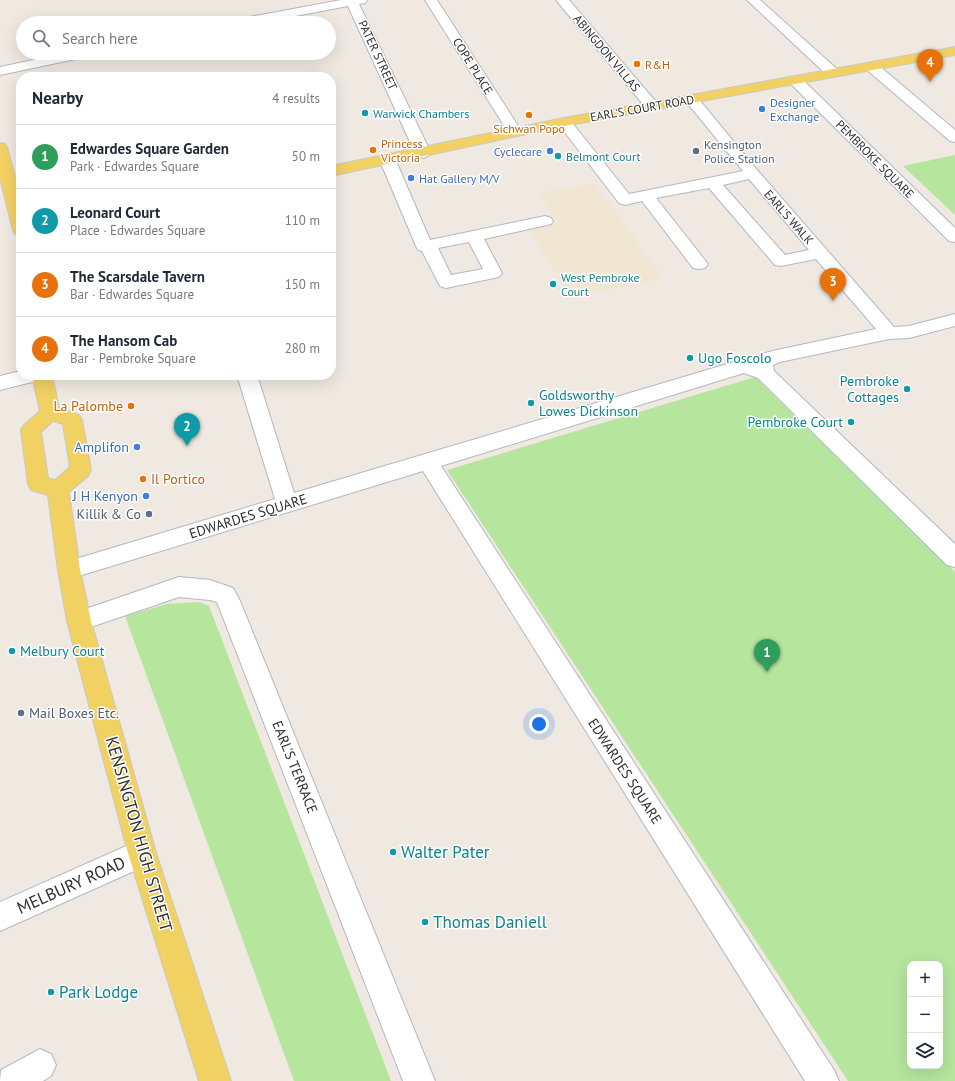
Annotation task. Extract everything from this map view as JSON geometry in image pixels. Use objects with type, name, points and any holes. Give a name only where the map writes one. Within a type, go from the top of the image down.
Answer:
[{"type":"main road","name":"EARL'S COURT ROAD","points":[[336,171],[564,122],[955,51]]},
{"type":"main road","points":[[0,147],[16,210]]},
{"type":"main road","points":[[43,380],[50,413]]},
{"type":"main road","points":[[50,413],[72,420],[81,470],[58,489],[38,484],[31,430],[50,413]]},
{"type":"main road","name":"KENSINGTON HIGH STREET","points":[[58,489],[69,570],[79,621],[142,853],[215,1081]]},
{"type":"street","name":"COPE PLACE","points":[[431,0],[515,132]]},
{"type":"street","name":"ABINGDON VILLAS","points":[[562,0],[652,106]]},
{"type":"street","points":[[753,0],[833,73]]},
{"type":"street","points":[[276,16],[356,1]]},
{"type":"street","name":"PATER STREET","points":[[356,1],[359,16],[423,153]]},
{"type":"street","points":[[0,71],[52,60]]},
{"type":"street","points":[[872,66],[955,138]]},
{"type":"street","name":"PEMBROKE SQUARE","points":[[795,80],[955,237]]},
{"type":"street","name":"EARL'S WALK","points":[[692,99],[753,174],[889,333]]},
{"type":"street","points":[[564,122],[625,200],[753,174]]},
{"type":"street","points":[[388,161],[424,246],[545,220]]},
{"type":"street","points":[[713,183],[781,261],[820,252]]},
{"type":"street","points":[[646,196],[699,264]]},
{"type":"street","points":[[428,245],[446,282],[493,272],[474,236]]},
{"type":"street","points":[[955,320],[910,332],[889,333],[777,356],[768,359],[764,365],[764,373],[955,558]]},
{"type":"street","name":"EDWARDES SQUARE","points":[[69,570],[733,369],[744,366],[764,373]]},
{"type":"street","points":[[0,383],[16,379]]},
{"type":"street","points":[[249,380],[286,504]]},
{"type":"street","name":"EDWARDES SQUARE","points":[[427,461],[823,1081]]},
{"type":"street","name":"EARL'S TERRACE","points":[[79,621],[179,586],[210,590],[225,595],[235,615],[419,1081]]},
{"type":"street","name":"MELBURY ROAD","points":[[0,917],[142,853]]},
{"type":"street","points":[[12,1081],[40,1065]]},
{"type":"shaded area","points":[[595,184],[663,279],[571,297],[529,230],[558,223],[539,192]]},
{"type":"green space","points":[[955,155],[955,215],[903,166]]},
{"type":"green space","points":[[755,377],[955,572],[955,1081],[848,1081],[447,470]]},
{"type":"green space","points":[[199,602],[209,606],[391,1081],[294,1081],[125,616],[167,604]]},
{"type":"place","name":"R&H","points":[[637,64]]},
{"type":"place","name":"The Hansom Cab","points":[[930,82]]},
{"type":"place","name":"Designer Exchange","points":[[762,109]]},
{"type":"place","name":"Warwick Chambers","points":[[365,113]]},
{"type":"place","name":"Sichwan Popo","points":[[529,115]]},
{"type":"place","name":"Princess Victoria","points":[[373,150]]},
{"type":"place","name":"Cyclecare","points":[[550,151]]},
{"type":"place","name":"Kensington Police Station","points":[[696,151]]},
{"type":"place","name":"Belmont Court","points":[[558,156]]},
{"type":"place","name":"Hat Gallery M/V","points":[[411,178]]},
{"type":"place","name":"West Pembroke Court","points":[[553,284]]},
{"type":"place","name":"The Scarsdale Tavern","points":[[833,301]]},
{"type":"place","name":"Ugo Foscolo","points":[[690,358]]},
{"type":"place","name":"Pembroke Cottages","points":[[907,389]]},
{"type":"place","name":"Goldsworthy Lowes Dickinson","points":[[531,403]]},
{"type":"place","name":"La Palombe","points":[[131,406]]},
{"type":"place","name":"Pembroke Court","points":[[851,422]]},
{"type":"place","name":"Leonard Court","points":[[187,446]]},
{"type":"place","name":"Amplifon","points":[[137,447]]},
{"type":"place","name":"Il Portico","points":[[143,479]]},
{"type":"place","name":"J H Kenyon","points":[[146,496]]},
{"type":"place","name":"Killik & Co","points":[[149,514]]},
{"type":"place","name":"Melbury Court","points":[[12,651]]},
{"type":"place","name":"Edwardes Square Garden","points":[[767,672]]},
{"type":"place","name":"Mail Boxes Etc.","points":[[21,713]]},
{"type":"place","name":"Walter Pater","points":[[393,852]]},
{"type":"place","name":"Thomas Daniell","points":[[425,922]]},
{"type":"place","name":"Park Lodge","points":[[51,992]]}]
